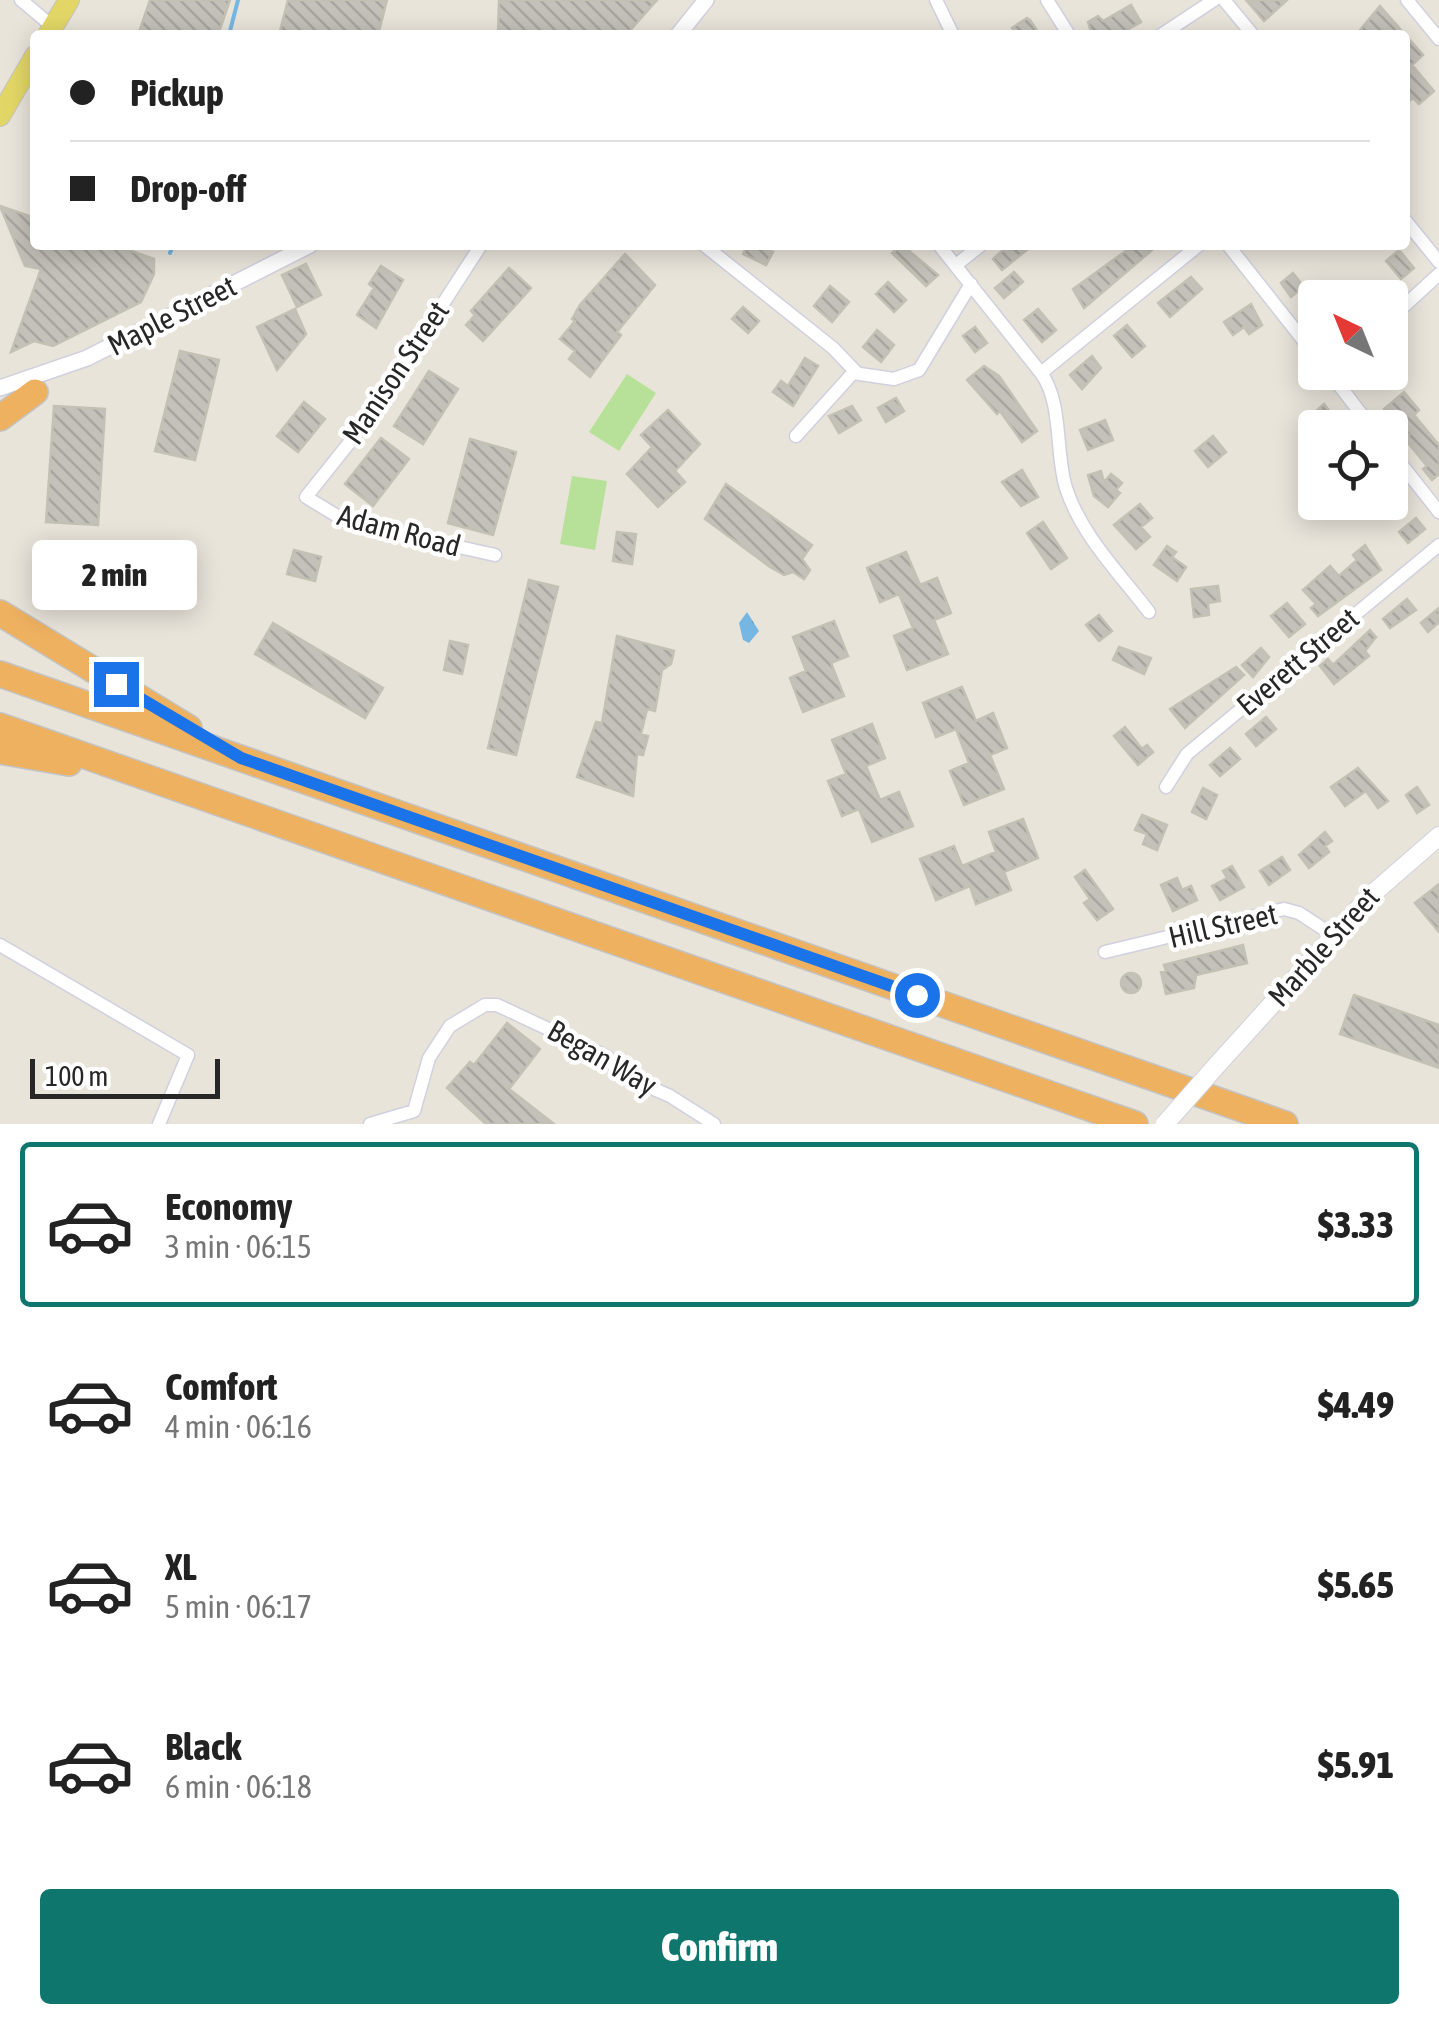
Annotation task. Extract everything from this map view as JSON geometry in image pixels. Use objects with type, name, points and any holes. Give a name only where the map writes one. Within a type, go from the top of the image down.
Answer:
[{"type":"highway","points":[[0,418],[35,392]]},
{"type":"highway","points":[[5,615],[241,758]]},
{"type":"highway","points":[[0,674],[1285,1124]]},
{"type":"highway","points":[[0,726],[1135,1124]]},
{"type":"highway","points":[[0,751],[134,774]]},
{"type":"main road","points":[[51,30],[70,0]]},
{"type":"main road","points":[[0,116],[30,65]]},
{"type":"main road","name":"Marble Street","points":[[1165,1124],[1388,878],[1439,836]]},
{"type":"street","points":[[20,0],[49,30]]},
{"type":"street","points":[[682,30],[706,0]]},
{"type":"street","points":[[936,0],[950,30]]},
{"type":"street","points":[[1047,0],[1066,30]]},
{"type":"street","points":[[1169,30],[1214,0]]},
{"type":"street","points":[[1224,0],[1249,30]]},
{"type":"street","points":[[1407,0],[1439,40]]},
{"type":"street","points":[[1410,226],[1439,262]]},
{"type":"street","name":"Maple Street","points":[[0,403],[35,392],[86,358],[300,250]]},
{"type":"street","name":"Manison Street","points":[[306,497],[369,418],[478,250]]},
{"type":"street","points":[[710,250],[834,348],[856,372],[894,379],[919,370],[971,284]]},
{"type":"street","points":[[943,250],[1050,387],[1063,478],[1074,510],[1149,612]]},
{"type":"street","points":[[956,265],[975,250]]},
{"type":"street","points":[[1041,373],[1194,250]]},
{"type":"street","points":[[1232,250],[1298,334]]},
{"type":"street","points":[[1408,302],[1439,274]]},
{"type":"street","name":"Maple Street","points":[[0,388],[86,358]]},
{"type":"street","points":[[796,436],[856,372]]},
{"type":"street","points":[[1343,390],[1358,410]]},
{"type":"street","points":[[1408,473],[1439,512]]},
{"type":"street","name":"Adam Road","points":[[306,497],[347,522],[495,555]]},
{"type":"street","name":"Everett Street","points":[[1166,787],[1187,754],[1439,545]]},
{"type":"street","name":"Hill Street","points":[[1105,952],[1284,909],[1299,912],[1334,936]]},
{"type":"street","points":[[0,945],[188,1055],[158,1124]]},
{"type":"street","name":"Began Way","points":[[370,1124],[414,1112],[430,1058],[450,1026],[484,1004],[497,1005],[552,1027],[606,1056],[624,1076],[670,1096],[714,1124]]},
{"type":"green space","points":[[627,374],[656,393],[619,451],[589,432]]},
{"type":"green space","points":[[572,476],[607,481],[595,550],[560,544]]},
{"type":"water","points":[[747,612],[759,631],[749,643],[743,640],[739,623]]},
{"type":"building","points":[[150,0],[230,0],[220,30],[140,30]]},
{"type":"building","points":[[288,0],[387,0],[379,30],[280,30]]},
{"type":"building","points":[[499,0],[657,0],[630,30],[498,30]]},
{"type":"building","points":[[1246,0],[1287,0],[1264,21]]},
{"type":"building","points":[[1131,5],[1141,22],[1127,30],[1090,30],[1088,22],[1098,16],[1103,21]]},
{"type":"building","points":[[1380,6],[1401,30],[1360,30]]},
{"type":"building","points":[[1027,18],[1037,30],[1013,30]]},
{"type":"building","points":[[1410,40],[1423,55],[1412,65],[1434,91],[1419,104],[1413,98],[1410,100]]},
{"type":"building","points":[[0,206],[30,216],[30,250],[129,250],[154,259],[154,274],[141,302],[53,346],[34,341],[11,352],[41,269],[25,266]]},
{"type":"building","points":[[745,250],[773,252],[766,265],[743,254]]},
{"type":"building","points":[[908,250],[938,275],[926,286],[892,253]]},
{"type":"building","points":[[1003,250],[1027,250],[1002,270],[993,259]]},
{"type":"building","points":[[1127,250],[1152,250],[1084,308],[1073,289]]},
{"type":"building","points":[[1399,250],[1414,268],[1401,279],[1386,261]]},
{"type":"building","points":[[625,254],[655,285],[617,332],[621,335],[590,377],[569,359],[575,351],[560,339],[575,321],[572,319],[580,305]]},
{"type":"building","points":[[306,264],[321,295],[297,307],[282,275]]},
{"type":"building","points":[[381,266],[403,280],[376,328],[357,315],[374,288],[369,284]]},
{"type":"building","points":[[509,268],[531,288],[483,341],[466,325],[475,315],[471,311]]},
{"type":"building","points":[[1014,272],[1023,282],[1004,298],[995,288]]},
{"type":"building","points":[[1293,273],[1298,280],[1298,292],[1291,297],[1281,283]]},
{"type":"building","points":[[1191,277],[1202,289],[1170,317],[1158,303]]},
{"type":"building","points":[[888,282],[906,300],[894,312],[876,294]]},
{"type":"building","points":[[830,286],[849,302],[832,322],[814,306]]},
{"type":"building","points":[[1251,304],[1262,325],[1249,334],[1244,327],[1233,335],[1224,322]]},
{"type":"building","points":[[743,307],[759,321],[748,333],[732,319]]},
{"type":"building","points":[[295,309],[306,334],[277,370],[257,327]]},
{"type":"building","points":[[1038,309],[1056,330],[1042,342],[1024,320]]},
{"type":"building","points":[[1127,325],[1145,346],[1132,357],[1114,336]]},
{"type":"building","points":[[975,327],[987,343],[975,352],[963,336]]},
{"type":"building","points":[[877,330],[894,345],[881,362],[863,347]]},
{"type":"building","points":[[180,351],[219,360],[195,460],[155,451]]},
{"type":"building","points":[[1092,356],[1101,368],[1082,389],[1070,375]]},
{"type":"building","points":[[805,358],[818,366],[793,406],[773,392],[781,381],[788,386]]},
{"type":"building","points":[[984,366],[999,376],[1037,431],[1022,442],[1000,411],[997,414],[967,380]]},
{"type":"building","points":[[429,371],[458,389],[423,444],[394,426]]},
{"type":"building","points":[[1404,392],[1419,410],[1414,415],[1439,445],[1439,474],[1432,480],[1423,469],[1427,466],[1408,443],[1408,410],[1384,409]]},
{"type":"building","points":[[896,398],[904,411],[886,422],[878,408]]},
{"type":"building","points":[[304,402],[325,419],[298,452],[277,436]]},
{"type":"building","points":[[54,406],[105,409],[98,525],[46,522]]},
{"type":"building","points":[[852,406],[861,420],[839,433],[829,416]]},
{"type":"building","points":[[668,410],[700,444],[675,471],[685,482],[658,507],[627,474],[652,447],[641,435]]},
{"type":"building","points":[[1105,420],[1113,440],[1088,450],[1080,430]]},
{"type":"building","points":[[1213,436],[1226,452],[1208,467],[1195,451]]},
{"type":"building","points":[[381,438],[409,459],[373,506],[345,484]]},
{"type":"building","points":[[470,439],[516,452],[493,535],[448,523]]},
{"type":"building","points":[[1022,470],[1038,497],[1021,506],[1002,482]]},
{"type":"building","points":[[1101,471],[1104,482],[1111,474],[1122,483],[1116,490],[1120,493],[1108,507],[1094,496],[1088,475]]},
{"type":"building","points":[[726,484],[812,545],[802,559],[810,570],[804,579],[770,567],[705,519]]},
{"type":"building","points":[[1140,504],[1152,518],[1141,527],[1150,537],[1136,549],[1114,525]]},
{"type":"building","points":[[1416,518],[1425,529],[1408,543],[1399,532]]},
{"type":"building","points":[[1043,522],[1067,558],[1051,569],[1027,533]]},
{"type":"building","points":[[617,532],[636,534],[632,564],[613,561]]},
{"type":"building","points":[[1365,545],[1381,570],[1318,616],[1311,608],[1316,604],[1303,590],[1330,566],[1339,576],[1357,560],[1353,555]]},
{"type":"building","points":[[1167,546],[1176,552],[1172,557],[1186,567],[1177,581],[1154,565]]},
{"type":"building","points":[[294,550],[321,557],[315,581],[287,574]]},
{"type":"building","points":[[906,552],[920,585],[937,578],[951,613],[934,620],[948,654],[907,670],[894,636],[913,628],[899,594],[880,602],[867,568]]},
{"type":"building","points":[[529,580],[558,587],[516,755],[488,748]]},
{"type":"building","points":[[1218,586],[1220,601],[1208,603],[1209,615],[1194,617],[1191,589]]},
{"type":"building","points":[[1407,599],[1416,610],[1390,628],[1383,619]]},
{"type":"building","points":[[1287,603],[1305,624],[1289,637],[1271,616]]},
{"type":"building","points":[[1439,608],[1439,622],[1428,632],[1421,623]]},
{"type":"building","points":[[1099,615],[1112,631],[1099,641],[1086,625]]},
{"type":"building","points":[[834,621],[848,656],[831,663],[844,696],[803,712],[790,678],[806,671],[793,637]]},
{"type":"building","points":[[273,623],[383,688],[365,718],[255,654]]},
{"type":"building","points":[[1370,630],[1376,637],[1365,651],[1369,656],[1334,684],[1320,666],[1328,659],[1333,665]]},
{"type":"building","points":[[617,636],[674,651],[671,664],[662,670],[655,711],[647,709],[641,734],[648,736],[643,755],[637,754],[633,796],[577,777],[596,722],[602,723]]},
{"type":"building","points":[[450,641],[468,645],[462,674],[444,670]]},
{"type":"building","points":[[1119,647],[1151,658],[1144,674],[1113,660]]},
{"type":"building","points":[[1261,648],[1269,657],[1253,677],[1242,665]]},
{"type":"building","points":[[1236,667],[1244,675],[1185,728],[1170,709]]},
{"type":"building","points":[[962,687],[976,721],[993,713],[1007,748],[990,755],[1004,789],[964,805],[950,771],[969,763],[956,729],[936,737],[923,703]]},
{"type":"building","points":[[1266,717],[1276,729],[1256,746],[1246,734]]},
{"type":"building","points":[[872,724],[885,758],[866,766],[880,800],[899,792],[913,826],[872,842],[859,809],[842,816],[828,781],[846,774],[832,740]]},
{"type":"building","points":[[1125,727],[1142,749],[1147,745],[1153,752],[1138,765],[1114,736]]},
{"type":"building","points":[[1230,748],[1240,759],[1220,776],[1210,765]]},
{"type":"building","points":[[1358,768],[1388,801],[1378,808],[1366,791],[1345,806],[1331,787]]},
{"type":"building","points":[[1417,787],[1429,805],[1417,813],[1406,795]]},
{"type":"building","points":[[1203,788],[1217,795],[1206,819],[1192,812]]},
{"type":"building","points":[[1142,815],[1167,825],[1157,850],[1143,844],[1147,834],[1135,830]]},
{"type":"building","points":[[1023,819],[1038,858],[1004,872],[1011,890],[976,904],[970,886],[936,900],[920,859],[954,846],[962,866],[996,852],[989,832]]},
{"type":"building","points":[[1325,832],[1332,841],[1325,846],[1329,852],[1309,868],[1299,855]]},
{"type":"building","points":[[1282,857],[1290,870],[1269,885],[1260,871]]},
{"type":"building","points":[[1232,866],[1244,887],[1220,900],[1212,886],[1227,878],[1223,871]]},
{"type":"building","points":[[1085,870],[1113,909],[1097,920],[1084,903],[1090,899],[1075,877]]},
{"type":"building","points":[[1177,878],[1182,890],[1191,886],[1197,900],[1173,911],[1161,885]]},
{"type":"building","points":[[1439,884],[1439,932],[1415,903]]},
{"type":"building","points":[[1243,945],[1247,963],[1196,975],[1194,988],[1166,994],[1161,972],[1166,971],[1164,965]]},
{"type":"building","points":[[1131,973],[1141,983],[1131,993],[1121,983]]},
{"type":"building","points":[[1354,995],[1439,1025],[1439,1068],[1340,1034]]},
{"type":"building","points":[[507,1023],[540,1049],[509,1089],[554,1124],[486,1124],[447,1088],[470,1062],[474,1065]]},
{"type":"waterway","points":[[230,30],[238,0]]},
{"type":"route","points":[[116,684],[241,758],[917,995]]}]
